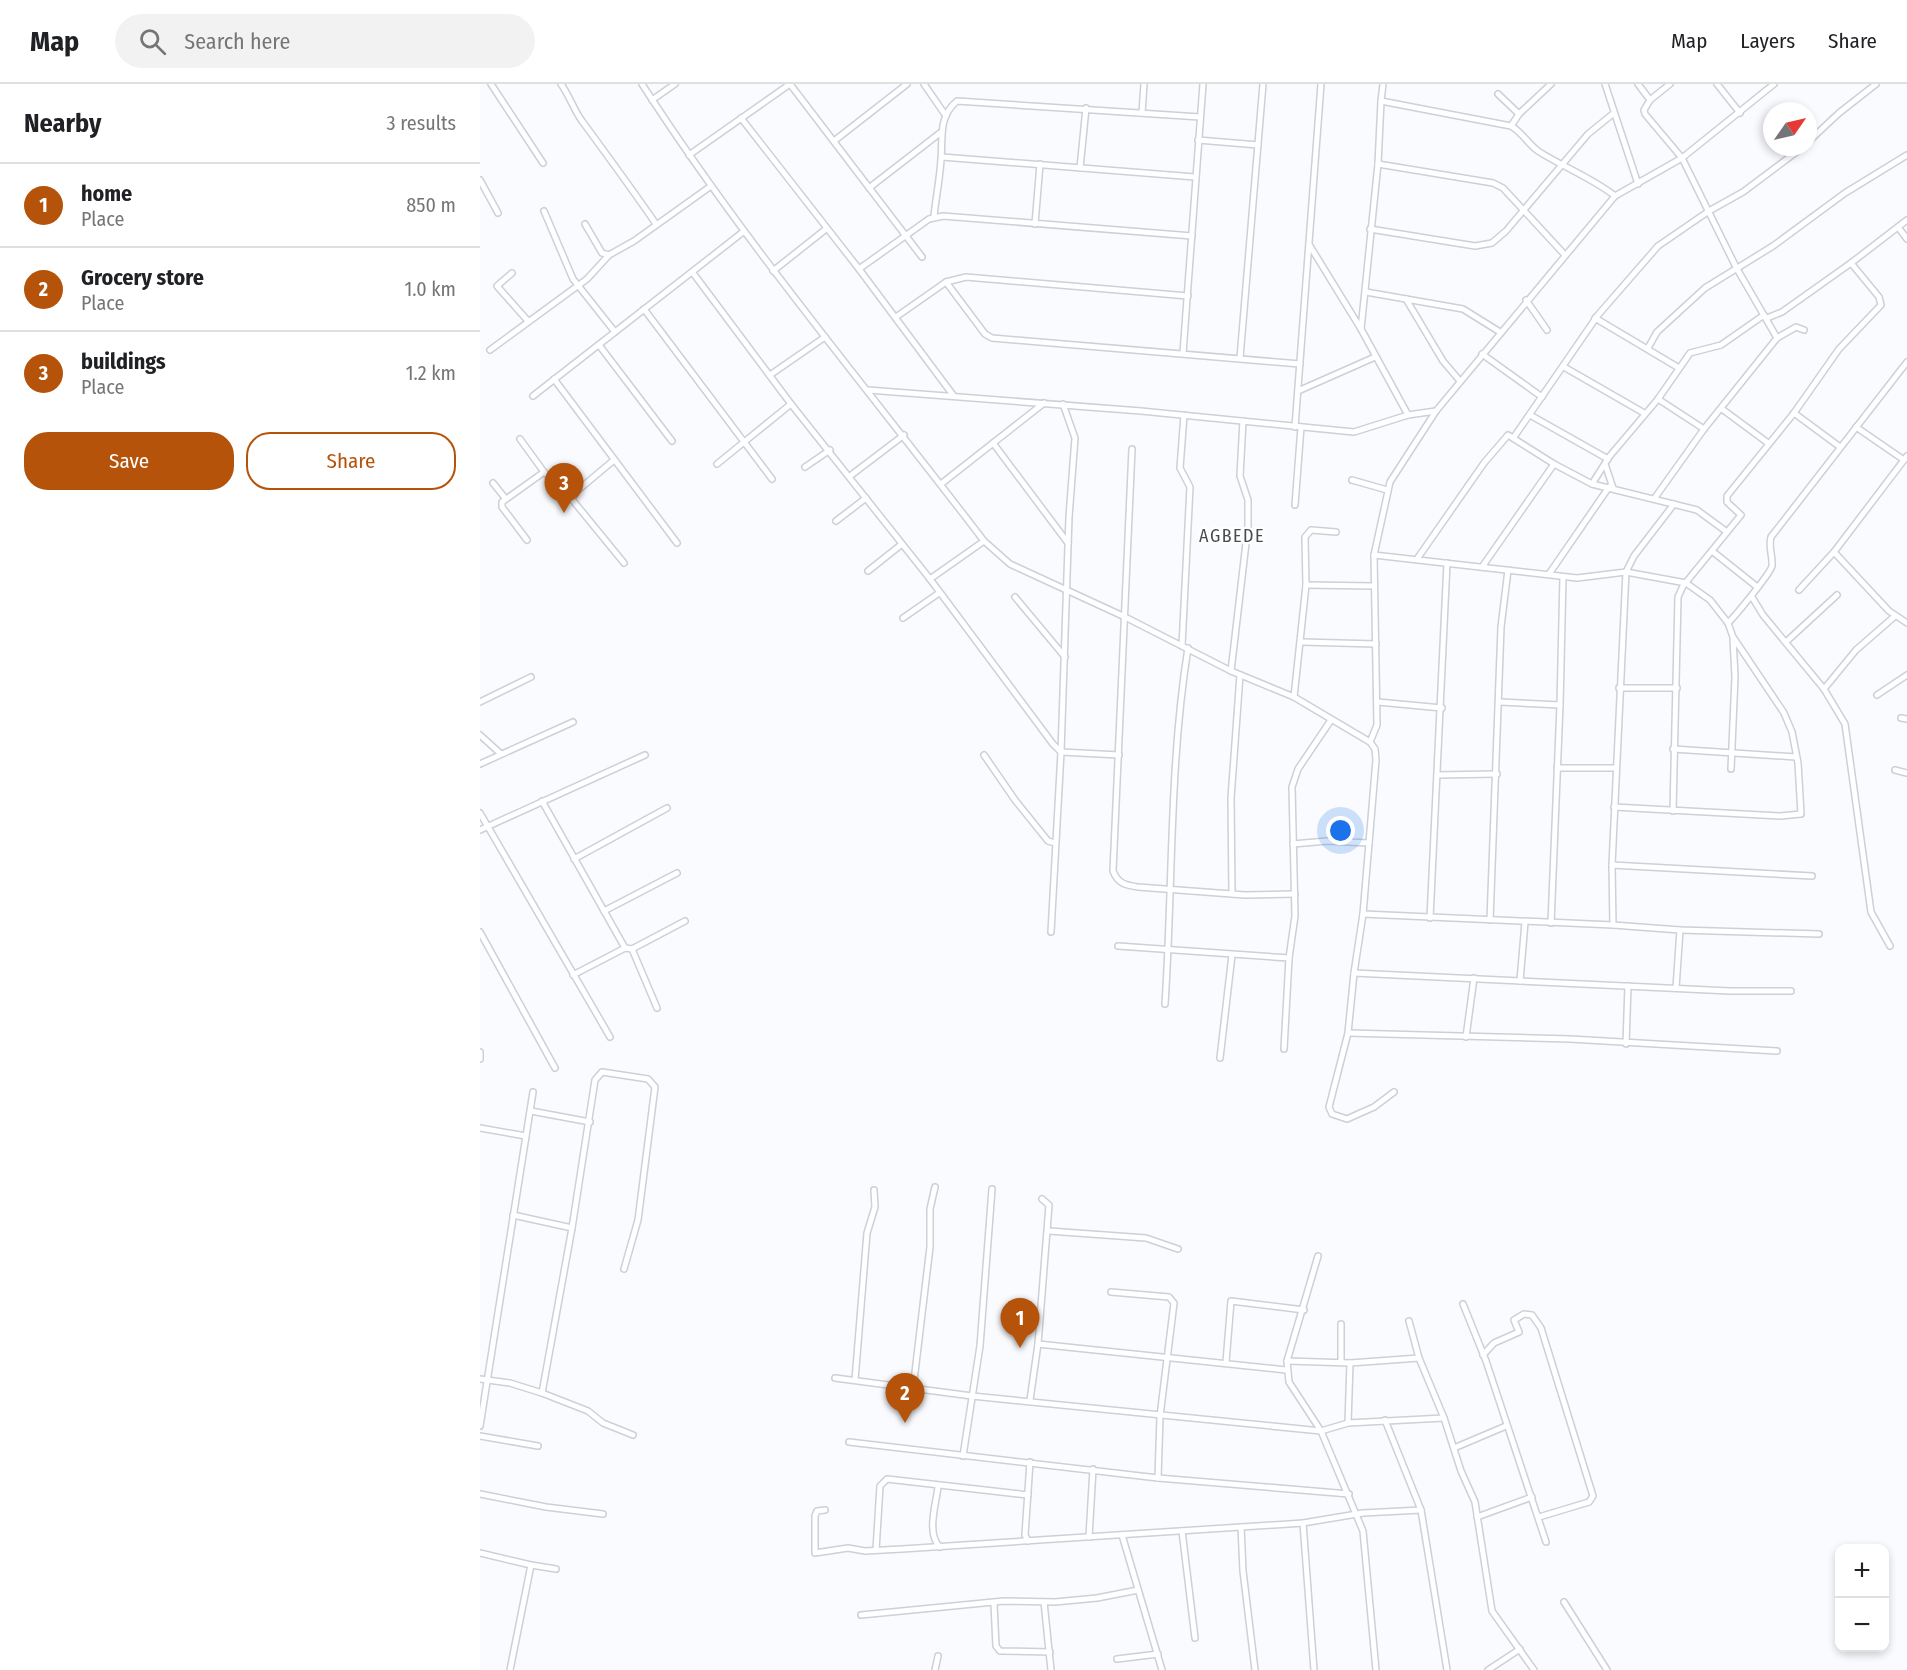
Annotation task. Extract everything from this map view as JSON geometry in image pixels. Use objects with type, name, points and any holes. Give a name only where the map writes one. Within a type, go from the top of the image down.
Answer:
[{"type":"street","points":[[491,84],[543,163]]},
{"type":"street","points":[[561,84],[574,103],[580,119],[604,148],[656,225]]},
{"type":"street","points":[[642,84],[743,232],[904,435],[984,542],[1010,564],[1125,616],[1231,671],[1294,697],[1370,742],[1375,749],[1376,760],[1363,914],[1353,973],[1348,1033],[1329,1107],[1332,1114],[1347,1119],[1359,1115],[1394,1092]]},
{"type":"street","points":[[652,100],[675,84]]},
{"type":"street","points":[[689,155],[790,84],[922,257]]},
{"type":"street","points":[[834,141],[907,84]]},
{"type":"street","points":[[924,84],[946,116]]},
{"type":"street","points":[[1142,113],[1144,84]]},
{"type":"street","points":[[1183,353],[1203,84]]},
{"type":"street","points":[[1240,358],[1263,84]]},
{"type":"street","points":[[1295,505],[1298,391],[1321,84]]},
{"type":"street","points":[[1361,329],[1378,164],[1383,84]]},
{"type":"street","points":[[1511,126],[1519,114],[1551,84]]},
{"type":"street","points":[[1605,84],[1638,184]]},
{"type":"street","points":[[1638,84],[1650,100]]},
{"type":"street","points":[[1670,84],[1650,100],[1645,114],[1682,158],[1736,267],[1777,338]]},
{"type":"street","points":[[1717,84],[1740,113]]},
{"type":"street","points":[[1370,742],[1377,725],[1378,702],[1373,586],[1374,555],[1387,490],[1436,411],[1564,254],[1615,196],[1682,158],[1774,84]]},
{"type":"street","points":[[1817,134],[1876,84]]},
{"type":"street","points":[[1498,94],[1519,114]]},
{"type":"street","points":[[934,216],[942,157],[940,134],[946,116],[955,102],[962,100],[1200,117]]},
{"type":"street","points":[[1381,101],[1511,126],[1518,130],[1536,150],[1600,184],[1615,196]]},
{"type":"street","points":[[1080,168],[1086,108]]},
{"type":"street","points":[[1370,229],[1485,246],[1506,231],[1588,134],[1614,113]]},
{"type":"street","points":[[741,118],[896,317],[953,395]]},
{"type":"street","points":[[869,188],[940,134]]},
{"type":"street","points":[[1198,140],[1258,145]]},
{"type":"street","points":[[1648,348],[1657,332],[1695,296],[1736,267],[1773,246],[1853,187],[1907,155]]},
{"type":"street","points":[[1514,437],[1564,368],[1595,318],[1658,246],[1709,211],[1743,192],[1791,156]]},
{"type":"street","points":[[942,157],[1195,177]]},
{"type":"street","points":[[1035,224],[1040,164]]},
{"type":"street","points":[[1378,164],[1493,183],[1503,188],[1564,254]]},
{"type":"street","points":[[480,180],[498,213]]},
{"type":"street","points":[[490,350],[587,279],[609,255],[711,186]]},
{"type":"street","points":[[544,211],[577,285],[615,332]]},
{"type":"street","points":[[859,269],[905,234],[934,216],[1192,236]]},
{"type":"street","points":[[1592,484],[1607,461],[1694,351],[1721,345],[1766,317],[1782,312],[1907,220]]},
{"type":"street","points":[[585,224],[602,253],[609,255]]},
{"type":"street","points":[[1898,227],[1907,239]]},
{"type":"street","points":[[774,271],[826,229]]},
{"type":"street","points":[[533,396],[743,232]]},
{"type":"street","points":[[1310,246],[1361,329],[1408,415]]},
{"type":"street","points":[[1673,811],[1678,597],[1686,583],[1741,515],[1725,498],[1794,413],[1839,349],[1881,305],[1879,297],[1851,263]]},
{"type":"street","points":[[512,273],[497,286],[528,321]]},
{"type":"street","points":[[693,273],[791,404],[830,450],[930,579],[1050,742],[1061,752],[1119,755]]},
{"type":"street","points":[[896,317],[946,282],[966,277],[1188,296]]},
{"type":"street","points":[[946,282],[985,334],[992,338],[1300,364]]},
{"type":"street","points":[[1366,292],[1463,309],[1500,332]]},
{"type":"street","points":[[1406,300],[1443,361],[1460,381]]},
{"type":"street","points":[[1526,300],[1547,330]]},
{"type":"street","points":[[644,309],[772,478]]},
{"type":"street","points":[[1595,318],[1679,368]]},
{"type":"street","points":[[1654,499],[1704,429],[1777,338],[1796,327],[1804,330]]},
{"type":"street","points":[[770,375],[825,338]]},
{"type":"street","points":[[599,345],[672,441]]},
{"type":"street","points":[[1482,354],[1542,397]]},
{"type":"street","points":[[1298,391],[1376,357]]},
{"type":"street","points":[[1728,623],[1752,597],[1756,586],[1771,569],[1771,537],[1907,362]]},
{"type":"street","points":[[1564,368],[1644,413]]},
{"type":"street","points":[[554,379],[677,543]]},
{"type":"street","points":[[868,390],[1063,404],[1354,432],[1408,415],[1436,411]]},
{"type":"street","points":[[1658,399],[1704,429]]},
{"type":"street","points":[[941,484],[1044,403]]},
{"type":"street","points":[[717,464],[791,404]]},
{"type":"street","points":[[1051,932],[1070,591],[1068,543],[1075,438],[1063,404]]},
{"type":"street","points":[[1722,409],[1768,443]]},
{"type":"street","points":[[1794,413],[1840,447]]},
{"type":"street","points":[[1530,415],[1607,461]]},
{"type":"street","points":[[1165,1004],[1169,950],[1172,804],[1178,708],[1185,647],[1190,487],[1180,468],[1184,416]]},
{"type":"street","points":[[1231,671],[1247,547],[1248,500],[1240,476],[1243,421]]},
{"type":"street","points":[[1799,590],[1834,552],[1905,458],[1856,427]]},
{"type":"street","points":[[850,476],[904,435]]},
{"type":"street","points":[[1417,559],[1431,536],[1504,436],[1514,437],[1554,464],[1592,484],[1697,510],[1727,532]]},
{"type":"street","points":[[520,439],[544,472],[566,492],[624,563]]},
{"type":"street","points":[[993,443],[1068,543]]},
{"type":"street","points":[[1132,449],[1113,872],[1124,885],[1232,894],[1294,894]]},
{"type":"street","points":[[805,467],[830,450]]},
{"type":"street","points":[[572,499],[577,491],[614,460]]},
{"type":"street","points":[[1549,574],[1611,488],[1607,461]]},
{"type":"street","points":[[1482,567],[1554,464]]},
{"type":"street","points":[[527,540],[502,507],[505,498],[544,472]]},
{"type":"street","points":[[1352,480],[1387,490]]},
{"type":"street","points":[[493,483],[505,498]]},
{"type":"street","points":[[566,492],[577,491]]},
{"type":"street","points":[[836,520],[866,498]]},
{"type":"street","points":[[1613,925],[1615,768],[1626,572],[1629,563],[1674,504]]},
{"type":"street","points":[[1294,697],[1302,642],[1306,585],[1306,534],[1311,530],[1336,532]]},
{"type":"street","points":[[930,579],[984,542]]},
{"type":"street","points":[[868,571],[902,544]]},
{"type":"street","points":[[1712,551],[1756,586]]},
{"type":"street","points":[[1834,552],[1895,616],[1907,623]]},
{"type":"street","points":[[1374,555],[1563,577],[1586,578],[1626,572],[1686,583],[1710,600],[1728,623],[1733,637],[1784,713],[1792,732],[1800,815],[1614,807]]},
{"type":"street","points":[[1430,918],[1442,708],[1447,563]]},
{"type":"street","points":[[1490,920],[1500,702],[1501,627],[1508,570]]},
{"type":"street","points":[[1551,923],[1563,577]]},
{"type":"street","points":[[1306,585],[1373,586]]},
{"type":"street","points":[[903,618],[939,593]]},
{"type":"street","points":[[1787,641],[1837,595]]},
{"type":"street","points":[[1015,597],[1065,657]]},
{"type":"street","points":[[1752,597],[1763,615],[1787,641],[1824,689],[1845,724],[1871,912],[1890,946]]},
{"type":"street","points":[[1824,689],[1856,650],[1895,616]]},
{"type":"street","points":[[1731,769],[1735,687],[1733,637]]},
{"type":"street","points":[[1302,642],[1376,644]]},
{"type":"street","points":[[1232,894],[1231,798],[1240,675]]},
{"type":"street","points":[[1877,695],[1907,675]]},
{"type":"street","points":[[480,702],[531,677]]},
{"type":"street","points":[[1619,688],[1677,688]]},
{"type":"street","points":[[1378,702],[1442,708]]},
{"type":"street","points":[[1500,702],[1560,705]]},
{"type":"street","points":[[1284,1049],[1289,958],[1295,916],[1294,777],[1331,720]]},
{"type":"street","points":[[480,764],[573,722]]},
{"type":"street","points":[[480,735],[501,753]]},
{"type":"street","points":[[1673,749],[1796,757]]},
{"type":"street","points":[[480,830],[645,755]]},
{"type":"street","points":[[984,755],[1015,800],[1048,841],[1055,843]]},
{"type":"street","points":[[1557,768],[1615,768]]},
{"type":"street","points":[[1895,770],[1907,773]]},
{"type":"street","points":[[1437,775],[1497,774]]},
{"type":"street","points":[[542,801],[628,948],[657,1008]]},
{"type":"street","points":[[574,859],[667,808]]},
{"type":"street","points":[[480,813],[610,1037]]},
{"type":"street","points":[[1293,844],[1327,841],[1369,843]]},
{"type":"street","points":[[1612,865],[1812,876]]},
{"type":"street","points":[[604,910],[678,873]]},
{"type":"street","points":[[1363,914],[1680,930],[1819,934]]},
{"type":"street","points":[[573,975],[685,921]]},
{"type":"street","points":[[1520,981],[1525,922]]},
{"type":"street","points":[[1676,988],[1680,930]]},
{"type":"street","points":[[480,932],[555,1068]]},
{"type":"street","points":[[1118,946],[1289,958]]},
{"type":"street","points":[[1220,1058],[1232,955]]},
{"type":"street","points":[[1353,973],[1791,991]]},
{"type":"street","points":[[1466,1037],[1474,978]]},
{"type":"street","points":[[1626,1044],[1628,986]]},
{"type":"street","points":[[1348,1033],[1570,1039],[1777,1051]]},
{"type":"street","points":[[480,1052],[480,1059]]},
{"type":"street","points":[[542,1394],[598,1074],[625,1075],[653,1082],[655,1087],[638,1220],[624,1269]]},
{"type":"street","points":[[480,1426],[483,1379],[533,1092]]},
{"type":"street","points":[[531,1111],[590,1122]]},
{"type":"street","points":[[480,1128],[526,1136]]},
{"type":"street","points":[[913,1389],[930,1247],[930,1209],[935,1187]]},
{"type":"street","points":[[963,1456],[986,1291],[992,1189]]},
{"type":"street","points":[[855,1380],[867,1233],[875,1207],[874,1190]]},
{"type":"street","points":[[1030,1400],[1049,1232],[1049,1205],[1042,1199]]},
{"type":"street","points":[[513,1215],[572,1228]]},
{"type":"street","points":[[1049,1232],[1146,1238],[1178,1249]]},
{"type":"street","points":[[1318,1256],[1286,1370],[1294,1393],[1321,1431],[1357,1515],[1366,1545],[1376,1670]]},
{"type":"street","points":[[1111,1292],[1168,1297],[1172,1300],[1160,1416],[1158,1478]]},
{"type":"street","points":[[1226,1362],[1231,1301],[1304,1310]]},
{"type":"street","points":[[1463,1304],[1483,1355],[1546,1542]]},
{"type":"street","points":[[1483,1355],[1494,1342],[1519,1332],[1514,1320],[1517,1317],[1532,1315],[1541,1328],[1593,1496],[1589,1502],[1539,1517]]},
{"type":"street","points":[[1409,1321],[1419,1358],[1475,1502],[1492,1611],[1534,1670]]},
{"type":"street","points":[[1341,1324],[1341,1362]]},
{"type":"street","points":[[1038,1344],[1286,1370]]},
{"type":"street","points":[[1287,1361],[1350,1363],[1419,1358]]},
{"type":"street","points":[[1348,1423],[1350,1363]]},
{"type":"street","points":[[835,1378],[972,1396],[1030,1400],[1160,1416],[1321,1431],[1348,1423],[1444,1418]]},
{"type":"street","points":[[483,1379],[510,1383],[588,1411],[603,1423],[633,1435]]},
{"type":"street","points":[[1384,1420],[1421,1510],[1447,1670]]},
{"type":"street","points":[[1454,1449],[1506,1426]]},
{"type":"street","points":[[480,1436],[538,1446]]},
{"type":"street","points":[[849,1442],[1158,1478],[1349,1494]]},
{"type":"street","points":[[1028,1541],[1025,1535],[1030,1462]]},
{"type":"street","points":[[1089,1537],[1093,1469]]},
{"type":"street","points":[[876,1550],[881,1483],[887,1479],[938,1487],[1028,1495]]},
{"type":"street","points":[[938,1487],[933,1533],[935,1542],[940,1547]]},
{"type":"street","points":[[480,1494],[546,1507],[603,1514]]},
{"type":"street","points":[[1477,1517],[1532,1497]]},
{"type":"street","points":[[825,1510],[817,1511],[815,1516],[813,1536],[816,1553],[848,1548],[876,1550],[940,1547],[1303,1523],[1357,1515],[1421,1510]]},
{"type":"street","points":[[1303,1523],[1314,1670]]},
{"type":"street","points":[[1241,1527],[1243,1571],[1255,1670]]},
{"type":"street","points":[[1182,1531],[1195,1638]]},
{"type":"street","points":[[1122,1535],[1162,1670]]},
{"type":"street","points":[[480,1553],[556,1569]]},
{"type":"street","points":[[510,1670],[531,1565]]},
{"type":"street","points":[[861,1614],[1097,1598],[1138,1590]]},
{"type":"street","points":[[1044,1602],[1051,1670]]},
{"type":"street","points":[[1564,1602],[1607,1670]]},
{"type":"street","points":[[994,1604],[996,1646],[1000,1651],[1050,1652]]},
{"type":"street","points":[[1488,1670],[1520,1649]]},
{"type":"street","points":[[1117,1659],[1158,1654]]},
{"type":"street","points":[[935,1670],[938,1656]]},
{"type":"place","name":"buildings","points":[[564,513]]},
{"type":"place","name":"home","points":[[1020,1348]]},
{"type":"place","name":"Grocery store","points":[[905,1423]]},
{"type":"district","name":"AGBEDE","points":[[1232,536]]}]
